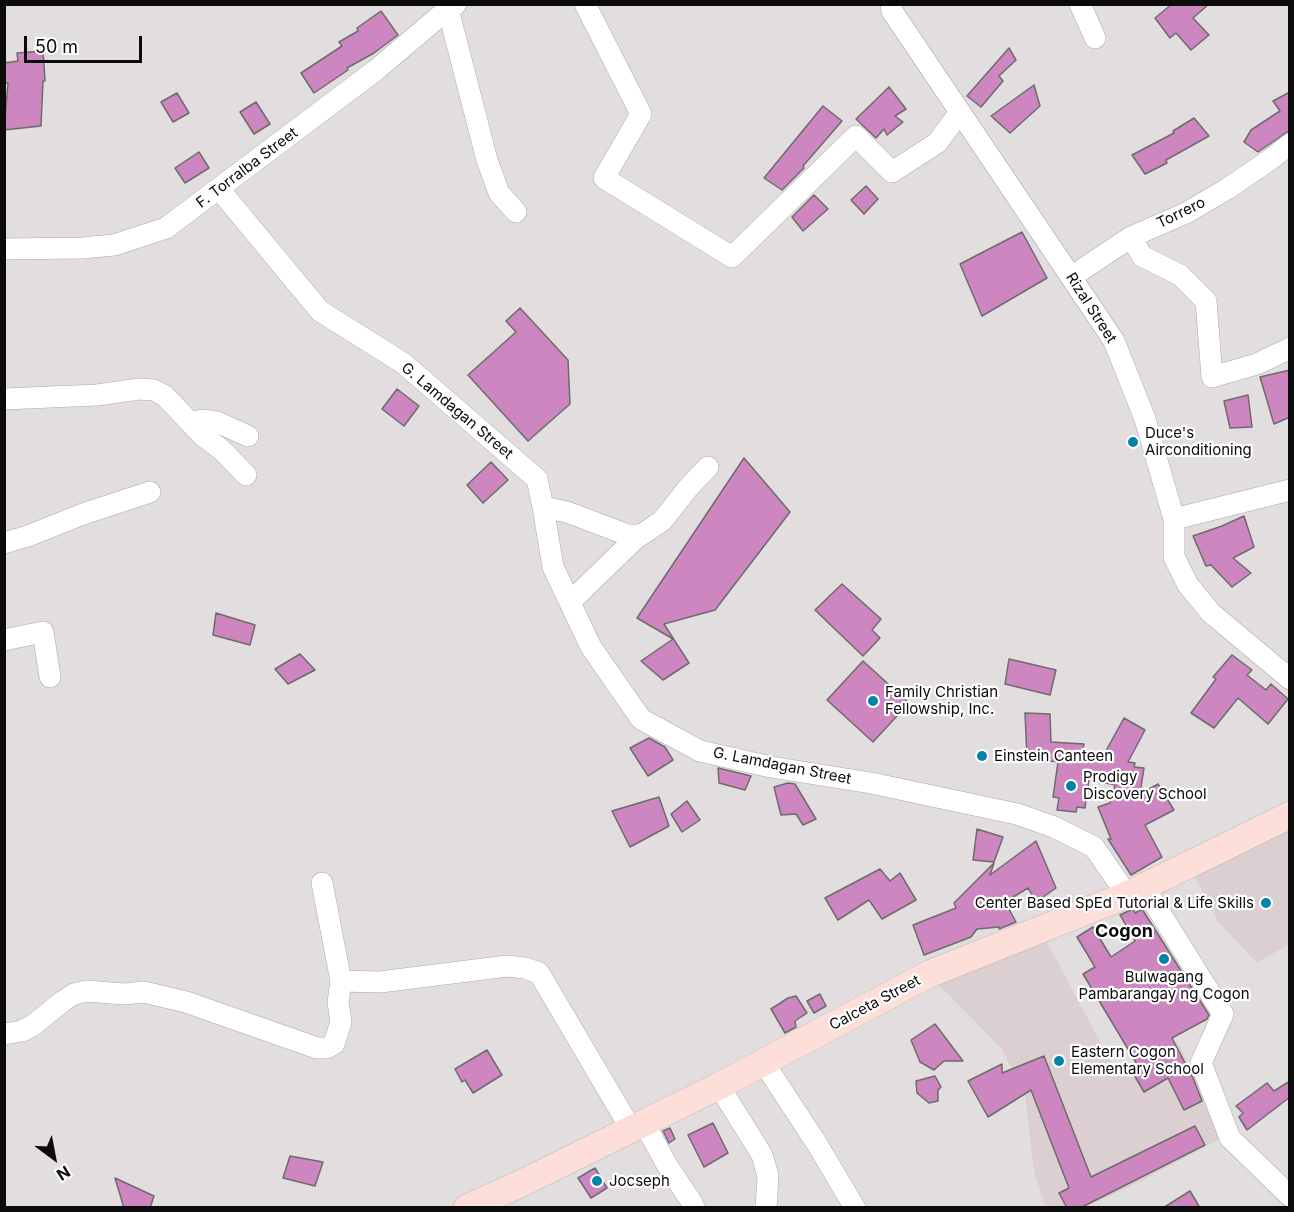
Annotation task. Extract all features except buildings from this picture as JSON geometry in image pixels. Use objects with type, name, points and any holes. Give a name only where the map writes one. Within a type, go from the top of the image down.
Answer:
[{"type":"main road","name":"Calceta Street","points":[[467,1208],[719,1086],[929,974],[1136,891],[1290,815]]},
{"type":"street","points":[[585,4],[641,114],[604,178],[732,257],[856,136],[892,172],[937,143],[960,112]]},
{"type":"street","name":"Rizal Street","points":[[891,4],[892,11],[1114,341],[1145,419],[1174,519],[1174,557],[1188,585],[1211,613],[1290,679]]},
{"type":"street","points":[[1080,4],[1095,38]]},
{"type":"street","points":[[452,7],[487,160],[499,193],[516,212]]},
{"type":"street","name":"F. Torralba Street","points":[[4,249],[82,249],[114,245],[166,228],[376,70],[452,7]]},
{"type":"street","name":"Torrero","points":[[1071,277],[1131,237],[1186,213],[1227,189],[1290,144]]},
{"type":"street","name":"G. Lamdagan Street","points":[[219,189],[320,311],[403,363],[537,479],[553,567],[591,647],[641,719],[700,750],[1017,814],[1054,827],[1094,847],[1136,891],[1223,1014],[1201,1063],[1230,1138],[1290,1196]]},
{"type":"street","points":[[1131,237],[1142,256],[1180,275],[1206,301],[1212,377],[1257,364],[1290,348]]},
{"type":"street","points":[[4,399],[97,395],[140,389],[154,390],[165,396],[203,436],[222,450],[246,475]]},
{"type":"street","points":[[192,423],[202,420],[252,435],[222,450]]},
{"type":"street","points":[[570,602],[634,538],[662,521],[708,467]]},
{"type":"street","points":[[1174,519],[1290,490]]},
{"type":"street","points":[[4,543],[150,492]]},
{"type":"street","points":[[543,507],[567,512],[628,535],[640,535]]},
{"type":"street","points":[[4,640],[43,632],[50,677]]},
{"type":"street","points":[[4,1034],[22,1031],[32,1026],[74,994],[86,991],[124,994],[144,992],[186,1002],[318,1048],[327,1048],[334,1044],[341,1022],[338,1002],[342,981],[322,883]]},
{"type":"street","points":[[342,981],[380,982],[507,966],[525,968],[539,973],[637,1126],[667,1165],[694,1208]]},
{"type":"street","points":[[764,1063],[817,1144],[855,1208]]},
{"type":"street","points":[[719,1086],[762,1155],[768,1176],[766,1208]]},
{"type":"shaded area","points":[[1286,827],[1290,832],[1289,944],[1257,963],[1219,923],[1194,875]]},
{"type":"shaded area","name":"Eastern Cogon Elementary School","points":[[1045,938],[1117,1074],[1177,1041],[1225,1136],[1135,1184],[1086,1207],[1045,1207],[1034,1171],[1025,1095],[1001,1048],[938,984]]},
{"type":"place","name":"Duce's Airconditioning","points":[[1133,442]]},
{"type":"place","name":"Family Christian Fellowship, Inc.","points":[[873,701]]},
{"type":"place","name":"Einstein Canteen","points":[[982,756]]},
{"type":"place","name":"Prodigy Discovery School","points":[[1071,786]]},
{"type":"place","name":"Center Based SpEd Tutorial & Life Skills","points":[[1266,903]]},
{"type":"place","name":"Bulwagang Pambarangay ng Cogon","points":[[1164,959]]},
{"type":"place","name":"Eastern Cogon Elementary School","points":[[1059,1061]]},
{"type":"place","name":"Jocseph","points":[[597,1181]]},
{"type":"district","name":"Cogon","points":[[1124,932]]}]
